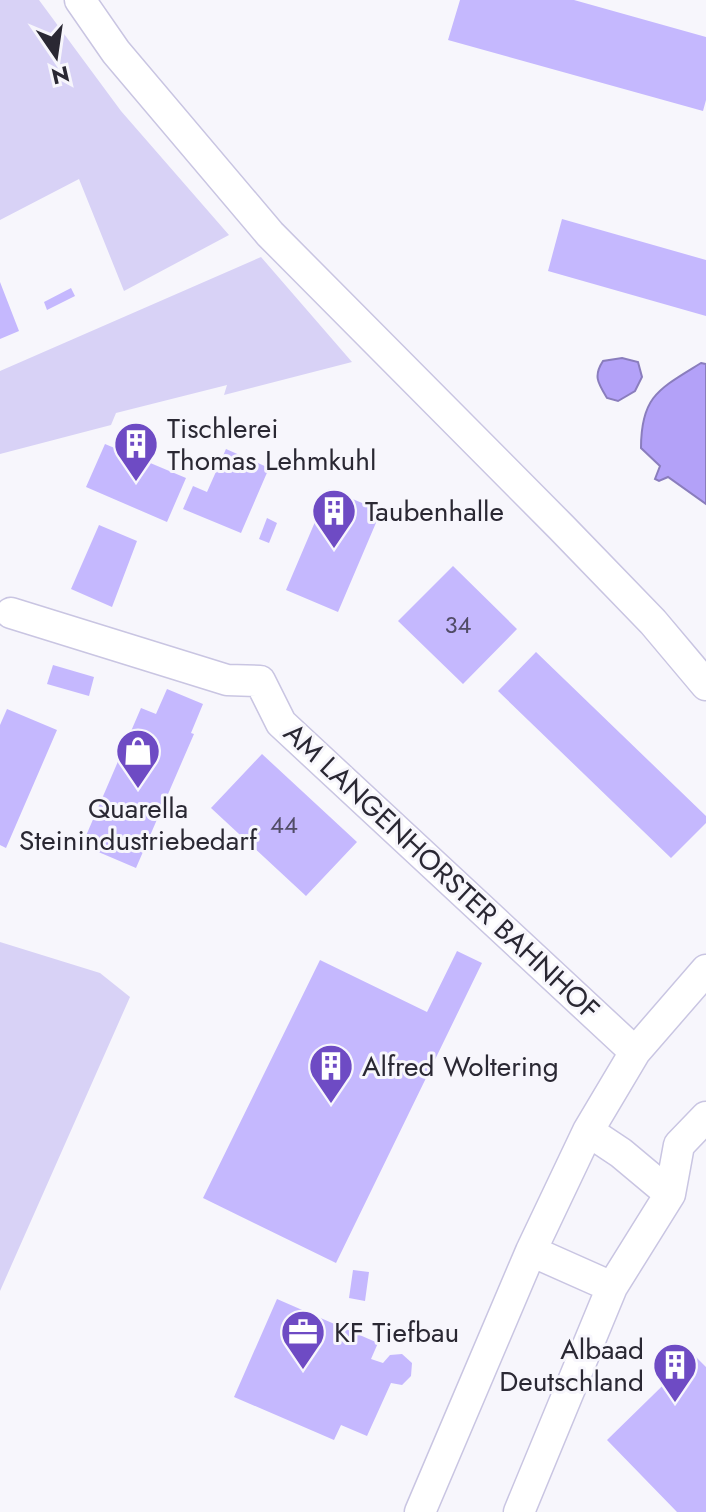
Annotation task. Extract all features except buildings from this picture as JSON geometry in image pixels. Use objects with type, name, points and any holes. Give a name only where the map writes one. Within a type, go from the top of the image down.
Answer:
[{"type":"street","points":[[80,0],[116,52],[270,234],[653,622],[706,685]]},
{"type":"street","name":"AM LANGENHORSTER BAHNHOF","points":[[11,613],[227,680],[260,681],[281,723],[635,1052]]},
{"type":"street","points":[[653,622],[706,664]]},
{"type":"street","points":[[420,1512],[531,1251],[588,1131],[635,1052],[706,970]]},
{"type":"street","points":[[519,1512],[612,1287],[670,1194],[679,1145],[706,1117]]},
{"type":"street","points":[[588,1131],[621,1153],[670,1194]]},
{"type":"street","points":[[531,1251],[612,1287]]},
{"type":"shaded area","points":[[0,0],[39,0],[121,111],[229,235],[124,291],[79,179],[0,220]]},
{"type":"shaded area","points":[[261,257],[352,362],[224,395],[227,385],[116,413],[111,425],[0,454],[0,371]]},
{"type":"shaded area","points":[[622,358],[638,362],[642,377],[635,391],[618,401],[607,398],[597,375],[603,361]]},
{"type":"shaded area","points":[[701,363],[706,364],[706,504],[668,477],[659,481],[655,479],[660,466],[641,448],[644,416],[655,396]]},
{"type":"shaded area","points":[[0,942],[100,973],[130,997],[0,1291]]},
{"type":"place","name":"Tischlerei Thomas Lehmkuhl","points":[[136,483]]},
{"type":"place","name":"Taubenhalle","points":[[334,550]]},
{"type":"place","name":"Quarella Steinindustriebedarf","points":[[138,790]]},
{"type":"place","name":"Alfred Woltering","points":[[331,1105]]},
{"type":"place","name":"KF Tiefbau","points":[[303,1371]]},
{"type":"place","name":"Albaad Deutschland","points":[[675,1404]]}]
